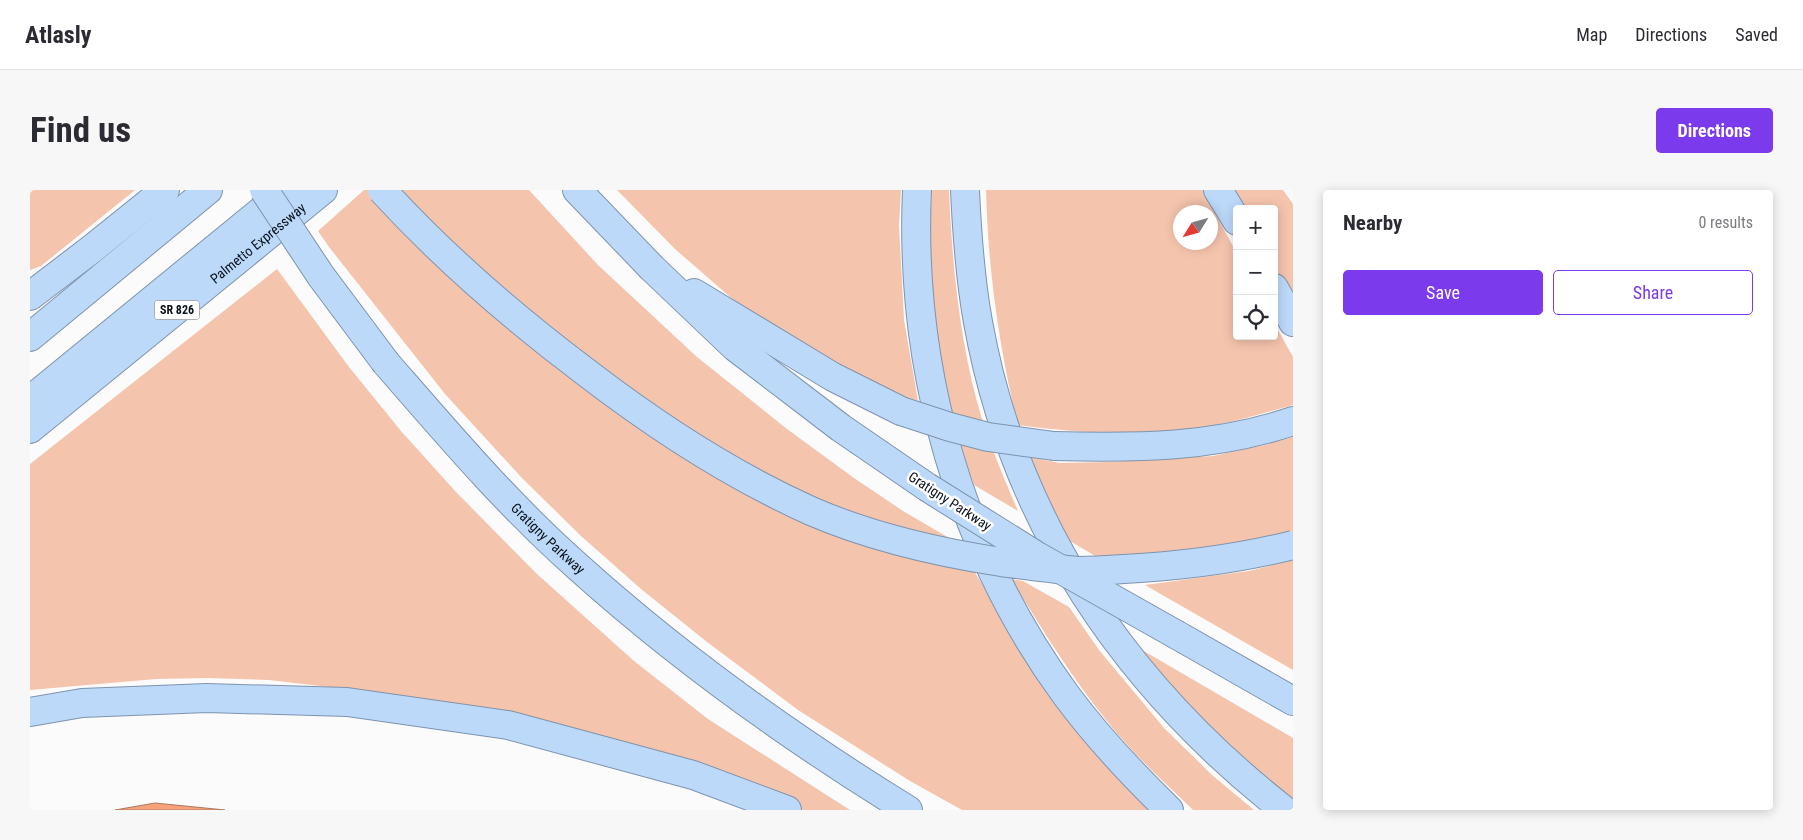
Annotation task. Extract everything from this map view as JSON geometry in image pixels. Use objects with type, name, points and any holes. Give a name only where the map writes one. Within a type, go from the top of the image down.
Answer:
[{"type":"highway","points":[[30,296],[165,190]]},
{"type":"highway","points":[[30,337],[208,190]]},
{"type":"highway","name":"Gratigny Parkway","points":[[264,190],[321,276],[386,363],[465,454],[522,514],[576,566],[704,672],[843,770],[908,810]]},
{"type":"highway","points":[[30,400],[287,190]]},
{"type":"highway","name":"Palmetto Expressway","points":[[30,430],[323,190]]},
{"type":"highway","points":[[382,190],[438,248],[484,290],[562,354],[621,399],[684,441],[747,478],[810,510],[857,529],[940,552],[1022,565],[1079,571],[1204,563],[1258,554],[1293,544]]},
{"type":"highway","name":"Gratigny Parkway","points":[[578,190],[652,268],[735,346],[841,428],[927,487],[1037,556],[1293,701]]},
{"type":"highway","points":[[917,190],[916,254],[923,337],[929,375],[944,440],[976,532],[999,585],[1017,619],[1066,695],[1136,778],[1169,810]]},
{"type":"highway","points":[[965,190],[966,230],[971,272],[978,322],[988,368],[1015,454],[1048,532],[1082,592],[1113,637],[1143,675],[1174,711],[1212,749],[1248,782],[1284,810]]},
{"type":"highway","points":[[1218,190],[1233,214]]},
{"type":"highway","points":[[652,268],[833,377],[901,411],[988,437],[1054,446],[1130,448],[1181,445],[1262,432],[1293,421]]},
{"type":"highway","points":[[1278,295],[1293,322]]},
{"type":"highway","points":[[30,712],[82,703],[207,698],[347,702],[508,725],[693,775],[787,810]]},
{"type":"shaded area","points":[[30,190],[135,190],[41,266],[30,270]]},
{"type":"shaded area","points":[[364,190],[529,190],[598,265],[697,357],[787,429],[854,478],[903,511],[956,542],[1013,634],[1155,810],[962,810],[910,781],[798,710],[707,642],[641,589],[581,536],[521,477],[445,394],[329,247],[318,231]]},
{"type":"shaded area","points":[[617,190],[901,190],[899,225],[904,320],[918,401],[879,387],[845,371],[744,309],[675,249]]},
{"type":"shaded area","points":[[932,190],[949,190],[958,306],[974,392],[986,431],[1018,511],[974,485],[953,414],[938,340],[934,302],[930,227]]},
{"type":"shaded area","points":[[986,190],[1203,190],[1211,205],[1173,205],[1173,250],[1218,250],[1218,218],[1233,246],[1233,340],[1278,340],[1278,330],[1293,357],[1293,405],[1225,423],[1191,429],[1141,433],[1092,432],[1018,425],[1000,338],[989,249]]},
{"type":"shaded area","points":[[1228,190],[1283,190],[1293,204],[1293,308],[1278,280],[1278,205],[1236,205]]},
{"type":"shaded area","points":[[277,269],[349,367],[401,431],[456,492],[537,574],[634,661],[708,719],[850,810],[802,810],[777,799],[444,706],[337,688],[269,680],[208,678],[156,679],[30,690],[30,464]]},
{"type":"shaded area","points":[[1293,437],[1293,531],[1229,545],[1180,553],[1097,557],[1063,537],[1028,457],[1060,463],[1213,456]]},
{"type":"shaded area","points":[[1293,560],[1293,670],[1145,585],[1249,571]]},
{"type":"shaded area","points":[[1011,579],[1023,581],[1069,607],[1099,650],[1164,728],[1212,775],[1254,810],[1193,810],[1158,777],[1117,733],[1081,687]]},
{"type":"shaded area","points":[[1137,647],[1293,738],[1293,802],[1191,713]]},
{"type":"shaded area","points":[[155,803],[225,810],[115,810]]}]
